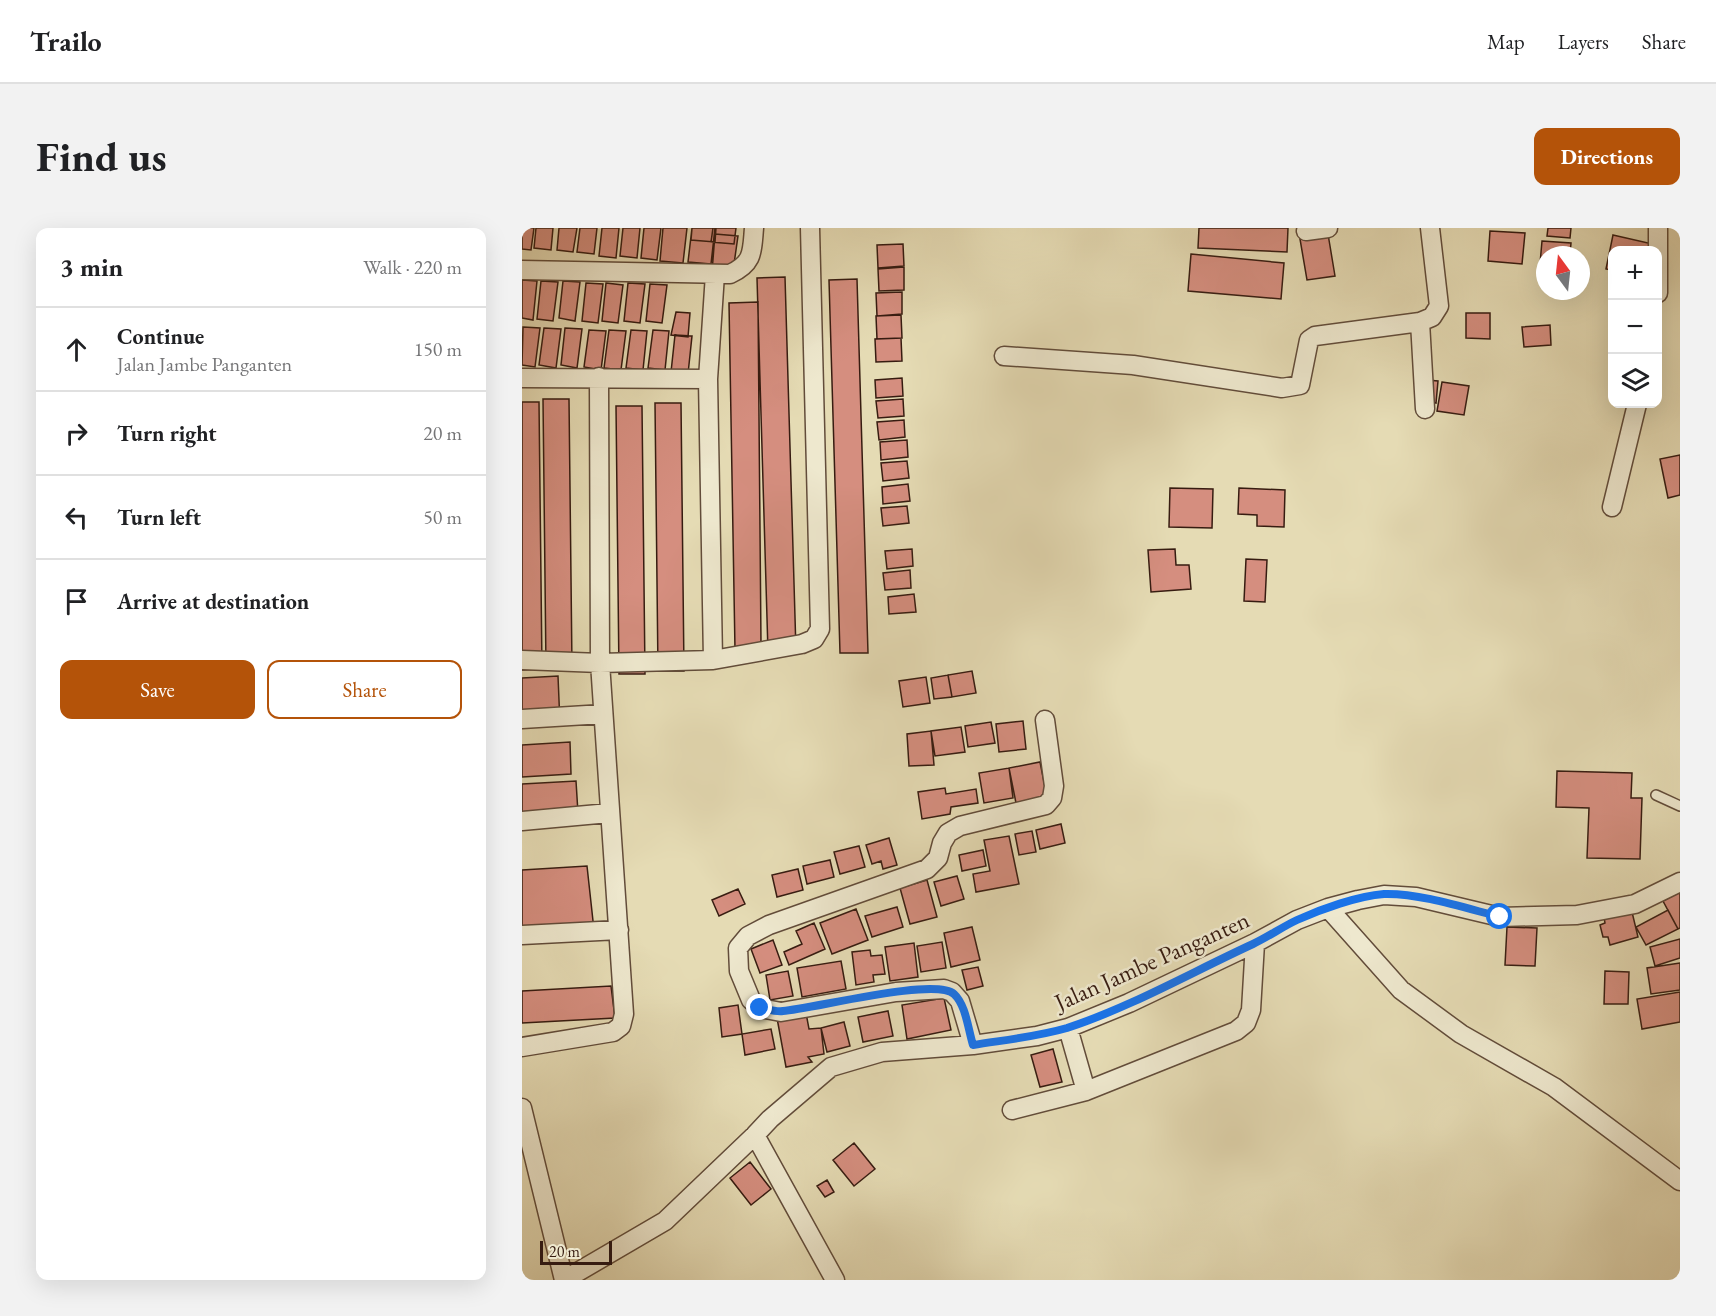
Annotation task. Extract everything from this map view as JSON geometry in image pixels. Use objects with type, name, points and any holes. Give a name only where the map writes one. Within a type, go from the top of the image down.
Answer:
[{"type":"street","points":[[522,270],[730,274],[748,262],[752,252],[754,228]]},
{"type":"street","points":[[522,660],[600,663],[713,660],[802,644],[814,639],[820,629],[810,228]]},
{"type":"street","points":[[1306,231],[1328,228]]},
{"type":"street","points":[[1004,356],[1134,365],[1282,388],[1300,385],[1309,340],[1315,336],[1420,322],[1432,317],[1439,306],[1430,228]]},
{"type":"street","points":[[1658,228],[1658,246]]},
{"type":"street","points":[[713,660],[708,379],[715,274]]},
{"type":"street","points":[[1420,322],[1425,409]]},
{"type":"street","points":[[522,1047],[613,1032],[621,1026],[624,1005],[600,663],[599,377]]},
{"type":"street","points":[[522,378],[708,379]]},
{"type":"street","points":[[1612,507],[1636,408]]},
{"type":"street","points":[[522,719],[603,714]]},
{"type":"street","points":[[973,1045],[960,1001],[952,992],[944,989],[896,992],[781,1012],[760,1008],[752,1000],[739,971],[738,948],[748,936],[769,925],[927,869],[938,858],[948,833],[960,826],[1046,805],[1052,798],[1054,786],[1045,720]]},
{"type":"street","points":[[522,821],[609,813]]},
{"type":"street","name":"Jalan Jambe Panganten","points":[[564,1280],[665,1221],[770,1119],[831,1067],[882,1052],[973,1045],[1038,1036],[1068,1028],[1129,1003],[1255,943],[1297,920],[1328,908],[1384,894],[1416,897],[1500,917],[1577,915],[1635,904],[1680,882]]},
{"type":"street","points":[[1328,908],[1401,990],[1461,1034],[1554,1087],[1680,1181]]},
{"type":"street","points":[[522,935],[619,930]]},
{"type":"street","points":[[1012,1110],[1086,1091],[1236,1031],[1246,1023],[1251,1010],[1255,943]]},
{"type":"street","points":[[1068,1028],[1086,1091]]},
{"type":"street","points":[[522,1108],[564,1280]]},
{"type":"street","points":[[755,1135],[835,1280]]},
{"type":"lane","points":[[1656,795],[1680,806]]},
{"type":"building","points":[[522,228],[534,228],[531,250],[522,249]]},
{"type":"building","points":[[536,228],[553,228],[551,250],[534,248]]},
{"type":"building","points":[[559,228],[577,228],[573,252],[557,250]]},
{"type":"building","points":[[580,228],[597,228],[594,254],[577,252]]},
{"type":"building","points":[[602,228],[619,228],[616,258],[599,256]]},
{"type":"building","points":[[623,228],[640,228],[637,258],[620,256]]},
{"type":"building","points":[[644,228],[661,228],[657,260],[641,258]]},
{"type":"building","points":[[663,228],[687,228],[683,263],[660,261]]},
{"type":"building","points":[[692,228],[716,228],[715,242],[691,240]]},
{"type":"building","points":[[692,228],[715,228],[711,264],[688,262]]},
{"type":"building","points":[[713,228],[736,228],[734,244],[711,242]]},
{"type":"building","points":[[1199,228],[1288,228],[1287,252],[1198,248]]},
{"type":"building","points":[[1548,228],[1571,228],[1570,238],[1547,236]]},
{"type":"building","points":[[1490,231],[1525,233],[1522,264],[1488,261]]},
{"type":"building","points":[[715,234],[738,236],[733,271],[712,272]]},
{"type":"building","points":[[1328,234],[1335,276],[1307,280],[1300,239]]},
{"type":"building","points":[[1613,235],[1657,245],[1657,246],[1611,246]]},
{"type":"building","points":[[1542,241],[1571,243],[1571,246],[1542,246]]},
{"type":"building","points":[[903,244],[904,266],[878,268],[877,245]]},
{"type":"building","points":[[1191,254],[1284,263],[1281,299],[1188,291]]},
{"type":"building","points":[[904,267],[904,290],[879,291],[878,269]]},
{"type":"building","points":[[785,277],[796,651],[768,652],[757,278]]},
{"type":"building","points":[[857,279],[868,653],[840,653],[829,280]]},
{"type":"building","points":[[522,280],[537,281],[533,320],[522,318]]},
{"type":"building","points":[[541,281],[558,282],[553,321],[537,319]]},
{"type":"building","points":[[563,281],[580,282],[575,321],[559,318]]},
{"type":"building","points":[[586,283],[603,284],[598,323],[582,321]]},
{"type":"building","points":[[606,283],[623,285],[618,323],[602,321]]},
{"type":"building","points":[[628,283],[645,284],[640,323],[624,321]]},
{"type":"building","points":[[650,284],[667,285],[662,323],[646,321]]},
{"type":"building","points":[[902,292],[902,314],[877,316],[876,293]]},
{"type":"building","points":[[758,302],[761,644],[735,650],[729,303]]},
{"type":"building","points":[[676,312],[690,313],[688,337],[671,335]]},
{"type":"building","points":[[1466,313],[1490,313],[1490,339],[1466,338]]},
{"type":"building","points":[[901,315],[902,338],[877,339],[876,316]]},
{"type":"building","points":[[1550,325],[1551,345],[1524,347],[1522,327]]},
{"type":"building","points":[[523,327],[540,328],[535,367],[522,365]]},
{"type":"building","points":[[544,328],[561,329],[556,368],[539,365]]},
{"type":"building","points":[[565,328],[582,329],[577,368],[561,365]]},
{"type":"building","points":[[589,330],[606,331],[601,370],[584,367]]},
{"type":"building","points":[[609,330],[626,331],[621,370],[604,368]]},
{"type":"building","points":[[631,330],[647,331],[643,370],[626,368]]},
{"type":"building","points":[[653,330],[669,331],[665,370],[648,368]]},
{"type":"building","points":[[675,335],[692,336],[688,374],[671,372]]},
{"type":"building","points":[[901,338],[902,361],[876,362],[875,339]]},
{"type":"building","points":[[902,378],[903,396],[876,398],[875,380]]},
{"type":"building","points":[[1427,380],[1438,381],[1436,403],[1425,401]]},
{"type":"building","points":[[1442,382],[1469,386],[1464,415],[1437,411]]},
{"type":"building","points":[[543,399],[569,399],[572,667],[546,667]]},
{"type":"building","points":[[903,399],[904,416],[878,418],[876,401]]},
{"type":"building","points":[[522,402],[539,402],[542,669],[522,670]]},
{"type":"building","points":[[655,403],[681,403],[684,671],[658,671]]},
{"type":"building","points":[[616,406],[642,406],[645,674],[619,674]]},
{"type":"building","points":[[904,420],[905,437],[879,440],[877,422]]},
{"type":"building","points":[[907,440],[908,457],[881,460],[880,442]]},
{"type":"building","points":[[1680,455],[1680,495],[1668,498],[1660,459]]},
{"type":"building","points":[[907,461],[909,478],[883,481],[881,463]]},
{"type":"building","points":[[908,484],[910,501],[883,504],[882,487]]},
{"type":"building","points":[[1170,488],[1213,489],[1212,528],[1169,527]]},
{"type":"building","points":[[1239,488],[1285,490],[1284,527],[1257,526],[1257,515],[1238,514]]},
{"type":"building","points":[[907,506],[909,523],[883,526],[881,508]]},
{"type":"building","points":[[912,549],[913,566],[887,569],[885,551]]},
{"type":"building","points":[[1175,549],[1176,565],[1189,565],[1191,589],[1151,592],[1148,550]]},
{"type":"building","points":[[1246,559],[1267,560],[1265,602],[1244,601]]},
{"type":"building","points":[[910,570],[911,588],[885,590],[883,573]]},
{"type":"building","points":[[914,594],[916,612],[889,614],[888,597]]},
{"type":"building","points":[[972,671],[976,693],[952,697],[948,675]]},
{"type":"building","points":[[948,675],[952,697],[934,699],[931,678]]},
{"type":"building","points":[[558,676],[560,724],[522,727],[522,678]]},
{"type":"building","points":[[926,677],[930,703],[903,707],[899,681]]},
{"type":"building","points":[[1023,721],[1026,749],[999,752],[996,724]]},
{"type":"building","points":[[991,722],[995,743],[968,747],[965,726]]},
{"type":"building","points":[[961,727],[965,752],[935,756],[931,731]]},
{"type":"building","points":[[931,731],[934,765],[909,766],[907,734]]},
{"type":"building","points":[[570,742],[571,774],[522,777],[522,745]]},
{"type":"building","points":[[1040,762],[1047,797],[1016,803],[1009,768]]},
{"type":"building","points":[[1009,768],[1013,798],[984,803],[979,773]]},
{"type":"building","points":[[1557,771],[1632,773],[1631,798],[1642,798],[1640,859],[1587,858],[1589,808],[1556,807]]},
{"type":"building","points":[[576,781],[578,813],[522,816],[522,784]]},
{"type":"building","points":[[945,788],[946,794],[976,789],[978,803],[951,807],[950,814],[922,819],[918,792]]},
{"type":"building","points":[[1061,824],[1065,843],[1040,849],[1036,830]]},
{"type":"building","points":[[1032,831],[1036,852],[1019,855],[1015,834]]},
{"type":"building","points":[[1009,836],[1019,884],[976,892],[973,874],[990,871],[984,840]]},
{"type":"building","points":[[889,838],[897,865],[883,869],[881,861],[872,864],[866,845]]},
{"type":"building","points":[[859,846],[865,867],[840,874],[834,852]]},
{"type":"building","points":[[983,850],[986,866],[962,871],[959,855]]},
{"type":"building","points":[[830,860],[834,877],[807,884],[803,866]]},
{"type":"building","points":[[587,866],[594,930],[522,933],[522,870]]},
{"type":"building","points":[[798,869],[803,890],[777,897],[772,875]]},
{"type":"building","points":[[957,876],[964,899],[941,906],[934,882]]},
{"type":"building","points":[[927,880],[937,917],[910,924],[900,888]]},
{"type":"building","points":[[738,889],[745,904],[719,916],[712,900]]},
{"type":"building","points":[[1680,892],[1680,928],[1678,929],[1663,901]]},
{"type":"building","points":[[897,907],[903,927],[872,937],[865,916]]},
{"type":"building","points":[[856,909],[868,940],[832,954],[820,923]]},
{"type":"building","points":[[1668,910],[1678,929],[1646,945],[1636,927]]},
{"type":"building","points":[[1632,912],[1638,937],[1610,945],[1608,937],[1603,937],[1600,925],[1605,923],[1604,917]]},
{"type":"building","points":[[814,923],[825,949],[789,965],[784,952],[802,944],[796,931]]},
{"type":"building","points":[[972,927],[980,960],[951,967],[944,933]]},
{"type":"building","points":[[1507,927],[1537,928],[1535,966],[1505,965]]},
{"type":"building","points":[[1680,939],[1680,958],[1655,966],[1650,947]]},
{"type":"building","points":[[773,940],[782,965],[760,973],[751,949]]},
{"type":"building","points":[[942,942],[946,968],[921,972],[917,946]]},
{"type":"building","points":[[914,943],[918,977],[890,981],[885,947]]},
{"type":"building","points":[[870,950],[871,956],[882,955],[885,974],[873,975],[874,982],[856,985],[852,952]]},
{"type":"building","points":[[841,961],[846,989],[802,997],[797,968]]},
{"type":"building","points":[[1680,963],[1680,990],[1651,994],[1647,968]]},
{"type":"building","points":[[978,967],[983,986],[967,990],[962,970]]},
{"type":"building","points":[[788,971],[793,996],[770,1000],[766,975]]},
{"type":"building","points":[[1605,971],[1629,972],[1628,1004],[1604,1004]]},
{"type":"building","points":[[611,986],[615,1018],[522,1023],[522,991]]},
{"type":"building","points":[[1680,992],[1680,1022],[1642,1029],[1637,999]]},
{"type":"building","points":[[944,998],[951,1030],[907,1039],[902,1005]]},
{"type":"building","points":[[738,1005],[742,1034],[722,1037],[719,1008]]},
{"type":"building","points":[[888,1011],[893,1036],[863,1042],[858,1017]]},
{"type":"building","points":[[806,1013],[809,1029],[821,1028],[824,1054],[808,1057],[812,1062],[786,1067],[777,1018]]},
{"type":"building","points":[[844,1022],[850,1046],[827,1052],[821,1028]]},
{"type":"building","points":[[771,1029],[775,1049],[745,1055],[742,1034]]},
{"type":"building","points":[[1053,1049],[1062,1082],[1040,1087],[1031,1055]]},
{"type":"building","points":[[854,1143],[875,1169],[854,1186],[833,1160]]},
{"type":"building","points":[[750,1162],[771,1189],[751,1205],[730,1178]]},
{"type":"building","points":[[827,1180],[834,1192],[825,1197],[817,1186]]},
{"type":"route","points":[[760,1008],[781,1012],[896,992],[944,989],[952,992],[960,1001],[973,1045],[1038,1036],[1068,1028],[1129,1003],[1255,943],[1297,920],[1358,900],[1384,894],[1416,897],[1500,917]]}]
